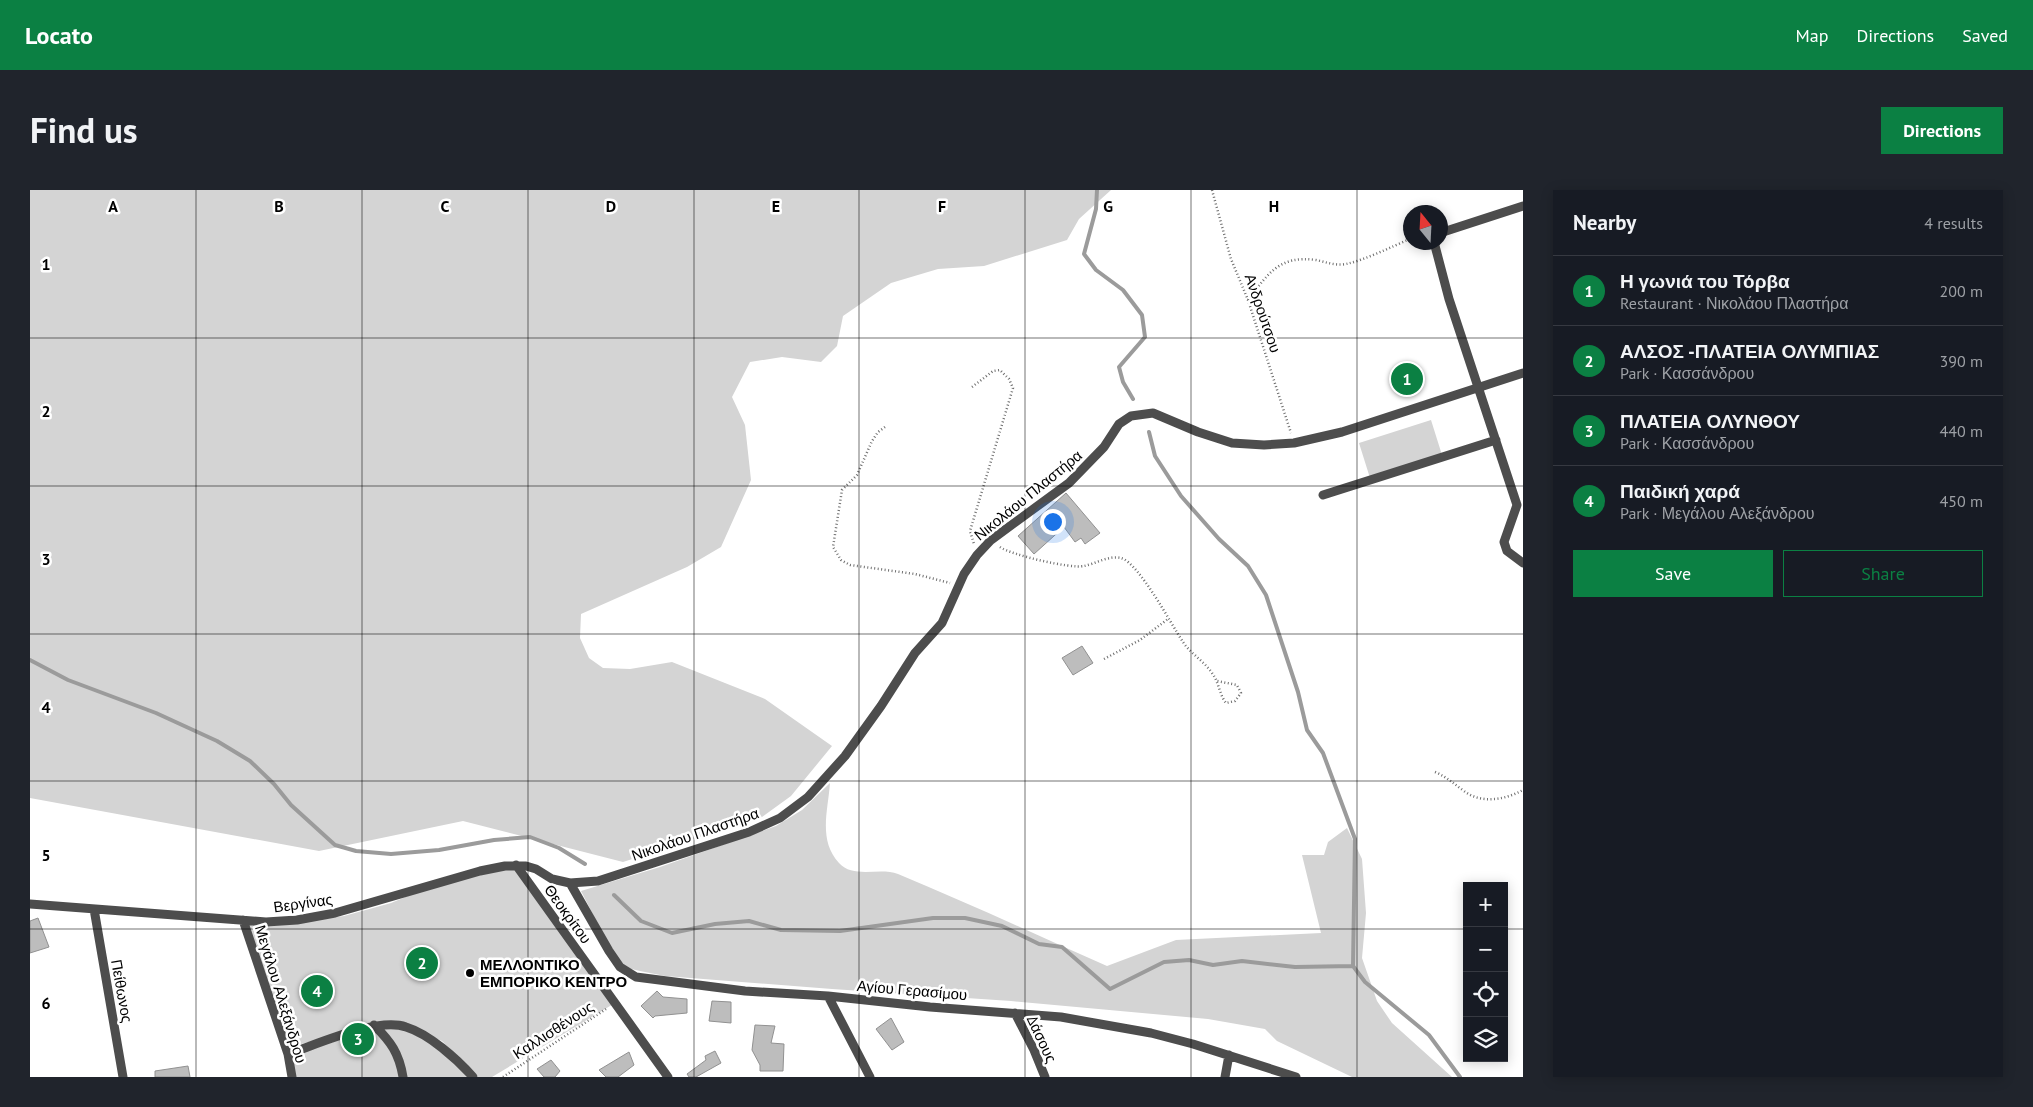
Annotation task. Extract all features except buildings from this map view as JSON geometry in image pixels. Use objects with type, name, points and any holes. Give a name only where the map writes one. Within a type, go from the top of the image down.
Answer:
[{"type":"street","points":[[1448,230],[1523,206]]},
{"type":"street","points":[[1436,250],[1446,289],[1517,505],[1504,542],[1507,551],[1523,563]]},
{"type":"street","name":"Νικολάου Πλαστήρα","points":[[570,884],[598,881],[749,832],[780,818],[799,805],[818,787],[845,756],[881,706],[915,653],[942,623],[959,585],[977,555],[991,540],[1069,483],[1104,447],[1119,424],[1131,416],[1153,413],[1198,432],[1232,443],[1264,445],[1294,443],[1342,432],[1523,373]]},
{"type":"street","points":[[1323,495],[1496,440]]},
{"type":"street","name":"Βεργίνας","points":[[30,904],[282,922],[315,918],[371,904],[480,871],[505,866],[536,869],[552,878],[570,884]]},
{"type":"street","name":"Θεοκρίτου","points":[[516,866],[668,1077]]},
{"type":"street","name":"Αγίου Γερασίμου","points":[[570,884],[608,951],[620,967],[630,975],[646,979],[745,990],[1061,1017],[1125,1027],[1229,1055],[1296,1077]]},
{"type":"street","name":"Πείθωνος","points":[[94,909],[123,1077]]},
{"type":"street","name":"Μεγάλου Αλεξάνδρου","points":[[243,920],[288,1054],[292,1077]]},
{"type":"street","points":[[828,996],[870,1077]]},
{"type":"street","name":"Δάσους","points":[[1015,1013],[1034,1050],[1044,1077]]},
{"type":"street","points":[[288,1054],[374,1025],[390,1024],[406,1027],[438,1044],[473,1077]]},
{"type":"street","points":[[374,1025],[391,1042],[400,1061],[403,1077]]},
{"type":"street","points":[[1226,1077],[1229,1055]]},
{"type":"path","name":"Ανδρούτσου","points":[[1212,190],[1231,259],[1248,300],[1294,443]]},
{"type":"path","points":[[1248,300],[1278,266],[1290,261],[1303,259],[1332,265],[1346,264],[1403,242]]},
{"type":"path","points":[[972,387],[993,371],[1000,370],[1009,378],[1013,388],[970,531],[977,555]]},
{"type":"path","points":[[885,427],[878,432],[872,441],[857,475],[842,490],[833,546],[841,560],[850,565],[915,574],[959,585]]},
{"type":"path","points":[[991,540],[1004,550],[1022,556],[1082,567],[1110,558],[1120,558],[1128,562],[1142,575],[1185,645],[1211,671],[1226,703],[1235,702],[1240,692],[1236,685],[1217,681]]},
{"type":"path","points":[[1104,659],[1140,640],[1168,619]]},
{"type":"path","points":[[1435,772],[1446,777],[1465,792],[1477,798],[1496,800],[1523,790]]},
{"type":"path","name":"Καλλισθένους","points":[[503,1077],[615,1003]]},
{"type":"shaded area","points":[[30,190],[1111,190],[1079,219],[1067,240],[984,266],[938,269],[891,283],[843,316],[837,346],[821,362],[782,357],[750,362],[732,397],[745,425],[751,480],[721,547],[687,567],[581,614],[580,638],[589,658],[603,668],[630,669],[672,662],[765,699],[832,746],[791,796],[762,817],[623,862],[463,821],[319,851],[30,798]]},
{"type":"shaded area","points":[[1431,420],[1442,455],[1370,478],[1359,443]]},
{"type":"shaded area","points":[[830,783],[826,815],[826,835],[828,845],[833,854],[845,868],[859,872],[891,872],[898,874],[1107,966],[1176,940],[1321,933],[1302,855],[1324,855],[1328,842],[1347,828],[1362,859],[1366,913],[1362,958],[1377,1001],[1392,1023],[1452,1077],[1352,1077],[1277,1041],[1265,1029],[1208,1019],[1011,1001],[665,976],[627,968],[617,958],[581,891],[660,867],[776,826],[802,810]]},
{"type":"shaded area","points":[[516,865],[615,1003],[492,1077],[478,1077],[442,1041],[410,1028],[449,1053],[470,1077],[292,1077],[288,1054],[362,1028],[286,1048],[243,920],[309,921],[344,916],[391,903],[439,883]]},
{"type":"waterway","points":[[1097,190],[1096,209],[1084,254],[1096,270],[1123,290],[1142,315],[1145,337],[1119,367],[1123,382],[1133,399]]},
{"type":"waterway","points":[[1149,432],[1155,456],[1181,496],[1219,539],[1248,566],[1266,595],[1298,692],[1307,730],[1323,753],[1355,839],[1353,966]]},
{"type":"waterway","points":[[30,660],[68,680],[156,713],[217,741],[250,761],[274,784],[291,805],[335,845],[356,851],[391,854],[439,850],[494,840],[530,837],[559,848],[585,864]]},
{"type":"waterway","points":[[614,895],[641,921],[672,933],[715,924],[749,921],[781,930],[840,931],[933,918],[965,918],[1002,926],[1039,944],[1062,947],[1110,989],[1164,962],[1189,960],[1213,965],[1242,961],[1295,967],[1353,966],[1365,982],[1429,1035],[1460,1077]]},
{"type":"place","name":"Η γωνιά του Τόρβα","points":[[1407,379]]},
{"type":"place","name":"ΑΛΣΟΣ -ΠΛΑΤΕΙΑ ΟΛΥΜΠΙΑΣ","points":[[422,963]]},
{"type":"place","name":"ΜΕΛΛΟΝΤΙΚΟ ΕΜΠΟΡΙΚΟ ΚΕΝΤΡΟ","points":[[470,973]]},
{"type":"place","name":"Παιδική χαρά","points":[[317,991]]},
{"type":"place","name":"ΠΛΑΤΕΙΑ ΟΛΥΝΘΟΥ","points":[[358,1039]]}]
